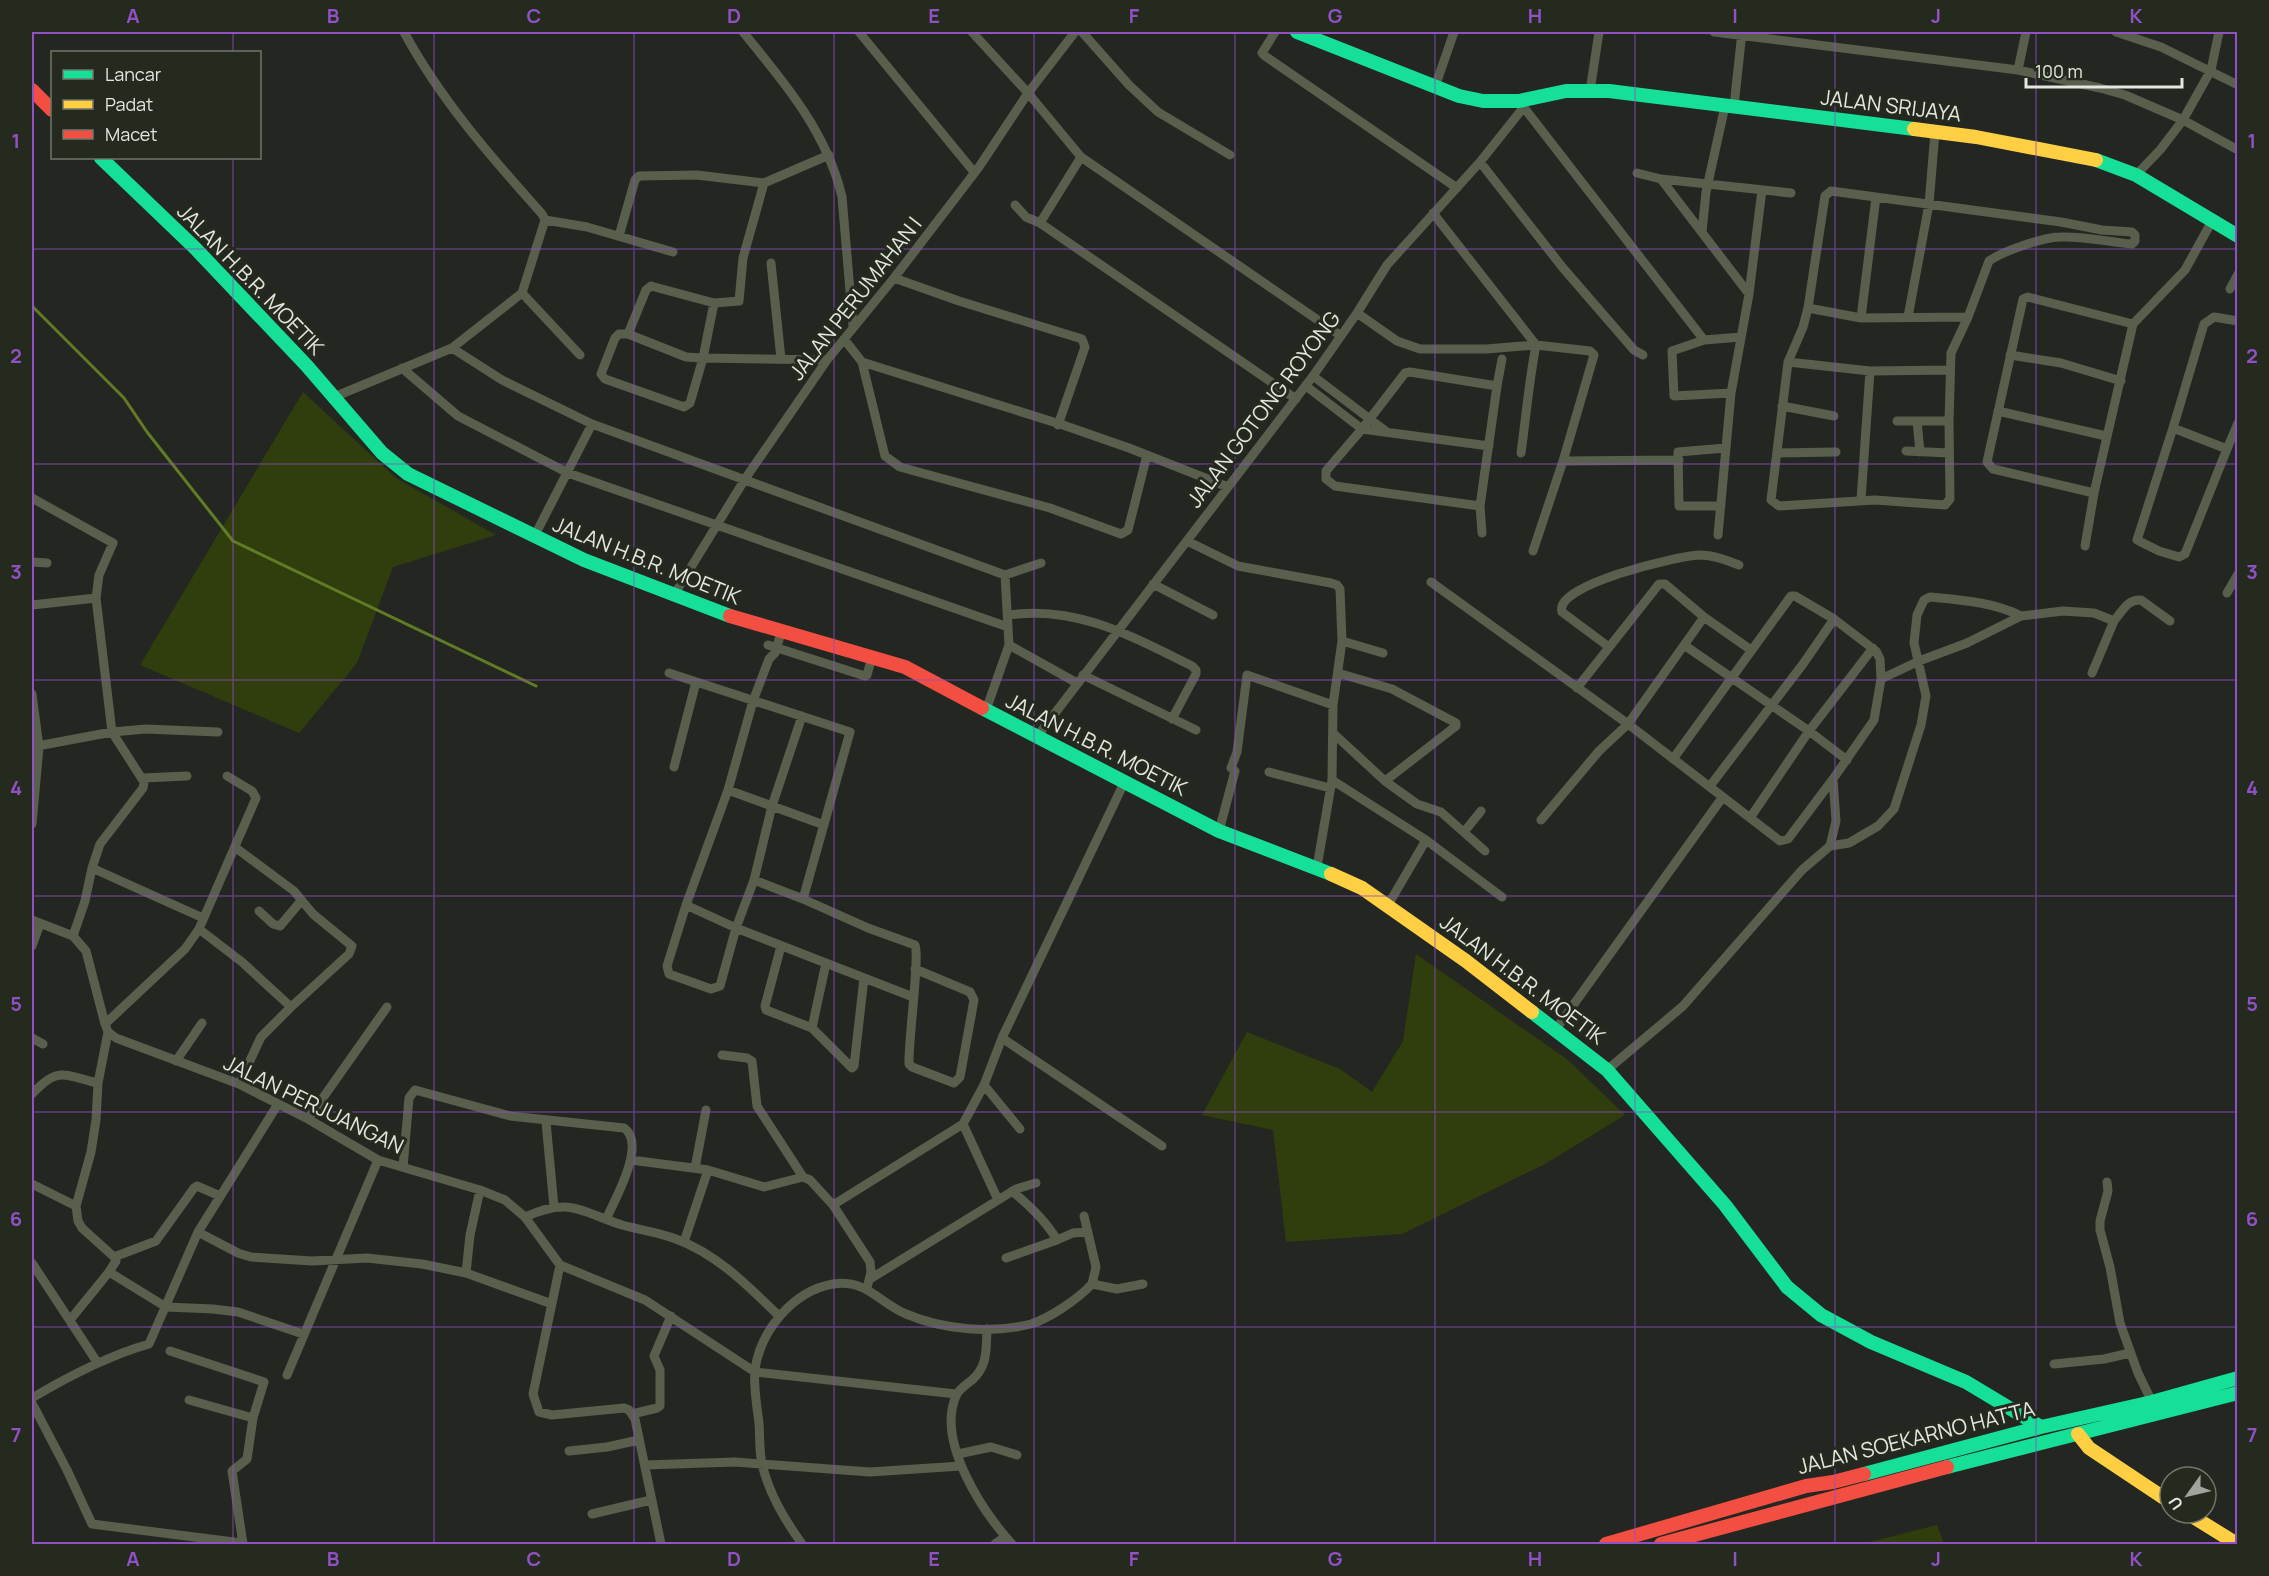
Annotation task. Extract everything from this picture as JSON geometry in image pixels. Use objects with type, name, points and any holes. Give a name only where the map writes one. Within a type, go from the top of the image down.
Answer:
[{"type":"main road","name":"JALAN SRIJAYA","points":[[1297,32],[1459,96],[1483,101],[1521,105],[1566,91],[1609,91],[1976,137],[2097,160],[2136,175],[2238,237]]},
{"type":"main road","points":[[32,90],[51,109]]},
{"type":"main road","name":"JALAN H.B.R. MOETIK","points":[[102,159],[195,248],[334,397],[382,453],[408,474],[584,560],[777,632],[872,657],[919,674],[1036,738],[1219,831],[1317,867],[1362,888],[1556,1029],[1607,1070],[1725,1205],[1787,1287],[1821,1315],[1871,1342],[1966,1382],[2041,1427]]},
{"type":"main road","name":"JALAN SOEKARNO HATTA","points":[[1606,1545],[1806,1486],[1833,1482],[2041,1427],[2152,1402],[2238,1378]]},
{"type":"main road","name":"JALAN SOEKARNO HATTA","points":[[1661,1545],[1935,1470],[2238,1393]]},
{"type":"main road","points":[[2078,1434],[2089,1448],[2158,1494]]},
{"type":"main road","points":[[2206,1525],[2237,1545]]},
{"type":"street","points":[[334,397],[452,348],[522,293],[545,220],[448,103],[404,32]]},
{"type":"street","points":[[743,32],[795,96],[829,155],[837,176],[842,197],[853,326]]},
{"type":"street","points":[[859,32],[974,172]]},
{"type":"street","points":[[972,32],[1028,93],[1081,158],[1341,336]]},
{"type":"street","name":"JALAN PERUMAHAN I","points":[[674,595],[745,478],[827,360],[894,278],[1075,32]]},
{"type":"street","points":[[1082,32],[1129,85],[1158,112],[1230,155]]},
{"type":"street","points":[[1275,32],[1262,53],[1265,56],[1457,188]]},
{"type":"street","points":[[1435,87],[1454,32]]},
{"type":"street","points":[[1590,91],[1599,32]]},
{"type":"street","points":[[1714,32],[1742,33],[2018,70],[2126,95],[2183,120],[2238,150]]},
{"type":"street","points":[[2018,70],[2026,32]]},
{"type":"street","points":[[2116,32],[2161,47],[2238,85]]},
{"type":"street","points":[[2136,175],[2160,150],[2183,120],[2211,70],[2219,32]]},
{"type":"street","points":[[1702,232],[1703,211],[1730,106],[1742,33]]},
{"type":"street","points":[[1521,105],[1704,340]]},
{"type":"street","name":"JALAN GOTONG ROYONG","points":[[1036,738],[1306,386],[1387,265],[1480,162],[1521,105]]},
{"type":"street","points":[[1908,316],[1929,204],[1935,132]]},
{"type":"street","points":[[619,236],[635,180],[639,176],[697,175],[764,183],[829,155]]},
{"type":"street","points":[[1040,223],[1081,158]]},
{"type":"street","points":[[1480,162],[1571,277],[1634,350],[1643,355]]},
{"type":"street","points":[[1637,173],[1660,179],[1791,193]]},
{"type":"street","points":[[1660,179],[1749,294]]},
{"type":"street","points":[[628,334],[646,290],[651,286],[714,303],[738,302],[741,298],[743,258],[764,183]]},
{"type":"street","points":[[1718,535],[1731,393],[1749,294],[1762,190]]},
{"type":"street","points":[[1831,192],[1876,197],[2061,222],[2102,230],[2132,232],[2136,241],[2132,244],[2059,236],[2016,248],[1989,261],[1968,317],[1951,353],[1950,499],[1947,504],[1861,500],[1774,505],[1771,500],[1788,362],[1803,327],[1808,308],[1826,194],[1831,192]]},
{"type":"street","points":[[1861,318],[1876,197]]},
{"type":"street","points":[[1015,205],[1026,217],[1040,223],[1296,399]]},
{"type":"street","points":[[1433,213],[1536,345],[1529,379],[1529,401],[1521,453]]},
{"type":"street","points":[[545,220],[566,222],[673,252]]},
{"type":"street","points":[[2085,546],[2106,436],[2133,324],[2181,275],[2212,221]]},
{"type":"street","points":[[2059,236],[2061,222]]},
{"type":"street","points":[[771,263],[781,359]]},
{"type":"street","points":[[2230,289],[2238,274]]},
{"type":"street","points":[[894,278],[959,301],[1082,339],[1085,347],[1058,425]]},
{"type":"street","points":[[522,293],[580,355]]},
{"type":"street","points":[[2094,493],[1990,467],[1987,462],[2010,355],[2024,298],[2133,324]]},
{"type":"street","points":[[714,303],[703,358],[687,407],[602,376],[601,372],[615,338],[619,334],[628,334],[686,357],[703,358],[827,360]]},
{"type":"street","points":[[1808,308],[1861,318],[1968,317]]},
{"type":"street","points":[[1357,313],[1396,340],[1420,349],[1486,349],[1536,345],[1590,351],[1594,358],[1533,551]]},
{"type":"street","points":[[2238,321],[2214,317],[2204,324],[2137,540],[2159,551],[2179,557],[2186,554],[2238,423]]},
{"type":"street","points":[[1731,393],[1674,396],[1672,351],[1704,340],[1741,338]]},
{"type":"street","points":[[844,339],[862,362],[883,451],[889,460],[900,467],[1039,505],[1116,533],[1124,533],[1128,530],[1147,454]]},
{"type":"street","points":[[452,348],[485,371],[592,424],[745,478],[1005,575],[1041,563]]},
{"type":"street","points":[[2010,355],[2061,363],[2121,381]]},
{"type":"street","points":[[1482,533],[1480,506],[1502,359]]},
{"type":"street","points":[[862,362],[1147,454],[1228,487]]},
{"type":"street","points":[[1788,362],[1870,371],[1950,370]]},
{"type":"street","points":[[402,368],[458,416],[568,473],[1008,627]]},
{"type":"street","points":[[1861,500],[1870,371]]},
{"type":"street","points":[[1480,506],[1335,486],[1326,479],[1326,471],[1362,429],[1402,375],[1407,372],[1497,386]]},
{"type":"street","points":[[1313,376],[1389,434]]},
{"type":"street","points":[[1306,386],[1362,429],[1489,447]]},
{"type":"street","points":[[1782,406],[1834,416]]},
{"type":"street","points":[[1998,411],[2106,436]]},
{"type":"street","points":[[1898,421],[1949,421]]},
{"type":"street","points":[[1917,421],[1920,452]]},
{"type":"street","points":[[534,537],[592,424]]},
{"type":"street","points":[[2173,428],[2227,448]]},
{"type":"street","points":[[1721,506],[1679,506],[1678,452],[1726,448]]},
{"type":"street","points":[[1906,450],[1949,453]]},
{"type":"street","points":[[1777,453],[1836,452]]},
{"type":"street","points":[[1563,461],[1679,460]]},
{"type":"street","points":[[32,498],[112,543],[98,580],[96,598],[112,732],[143,778],[143,788],[100,844],[73,936]]},
{"type":"street","points":[[1186,541],[1238,566],[1337,585],[1340,589],[1342,641],[1333,705],[1331,784],[1317,867]]},
{"type":"street","points":[[1609,647],[1562,612],[1560,607],[1562,602],[1577,590],[1642,566],[1689,556],[1703,555],[1739,565]]},
{"type":"street","points":[[32,562],[47,563]]},
{"type":"street","points":[[2227,593],[2238,574]]},
{"type":"street","points":[[986,710],[1009,645],[1005,575]]},
{"type":"street","points":[[1431,582],[1628,724],[1777,840],[1785,841],[1847,760],[1874,720],[1881,679],[1880,659],[1873,648],[1834,619],[1795,596],[1791,596],[1673,759]]},
{"type":"street","points":[[1153,584],[1213,615]]},
{"type":"street","points":[[1577,688],[1659,584],[1665,584],[1751,650]]},
{"type":"street","points":[[1607,1070],[1683,1006],[1750,931],[1781,892],[1830,846],[1856,840],[1878,826],[1894,809],[1921,726],[1925,706],[1925,686],[1914,644],[1913,630],[1917,615],[1927,597],[1976,602],[2005,608],[2021,616]]},
{"type":"street","points":[[32,605],[96,598]]},
{"type":"street","points":[[2092,673],[2114,621],[2129,603],[2141,600],[2170,621]]},
{"type":"street","points":[[1881,679],[1967,643],[2021,616],[2063,611],[2094,613],[2114,621]]},
{"type":"street","points":[[1008,615],[1069,616],[1118,630],[1192,666],[1196,674],[1172,718]]},
{"type":"street","points":[[1541,820],[1599,751],[1628,724],[1704,616]]},
{"type":"street","points":[[1710,786],[1803,664],[1834,619]]},
{"type":"street","points":[[777,632],[753,701],[728,790],[686,905],[667,966],[669,974],[711,989],[718,988],[721,984],[736,928],[754,880],[772,806],[802,716]]},
{"type":"street","points":[[1342,641],[1383,653]]},
{"type":"street","points":[[1009,645],[1196,730]]},
{"type":"street","points":[[1684,645],[1847,760]]},
{"type":"street","points":[[772,646],[865,676],[872,657]]},
{"type":"street","points":[[1750,818],[1809,731],[1873,648]]},
{"type":"street","points":[[669,673],[850,733],[804,899]]},
{"type":"street","points":[[1338,673],[1392,689],[1456,723],[1456,726],[1385,781]]},
{"type":"street","points":[[1219,831],[1235,771],[1231,768],[1237,752],[1247,675],[1333,705]]},
{"type":"street","points":[[674,766],[696,682]]},
{"type":"street","points":[[32,694],[35,747],[32,824]]},
{"type":"street","points":[[35,747],[112,732],[146,729],[218,732]]},
{"type":"street","points":[[1334,734],[1385,781],[1417,804],[1441,812],[1485,851]]},
{"type":"street","points":[[1269,772],[1331,784],[1426,840],[1502,897]]},
{"type":"street","points":[[143,778],[187,776]]},
{"type":"street","points":[[107,1028],[177,958],[199,928],[256,798],[246,787],[227,776]]},
{"type":"street","points":[[1830,846],[1836,821],[1833,779]]},
{"type":"street","points":[[833,1204],[963,1124],[984,1085],[1002,1038],[1125,783]]},
{"type":"street","points":[[728,790],[824,825]]},
{"type":"street","points":[[1556,1029],[1722,798]]},
{"type":"street","points":[[1464,832],[1481,812]]},
{"type":"street","points":[[1388,905],[1426,840]]},
{"type":"street","points":[[236,848],[294,891],[301,902],[352,948],[349,954],[291,1006],[261,1037],[239,1084]]},
{"type":"street","points":[[92,868],[203,918]]},
{"type":"street","points":[[754,880],[804,899],[868,928],[914,944],[917,950],[915,969],[913,997],[909,1064],[954,1083],[960,1077],[973,995],[915,969]]},
{"type":"street","points":[[259,911],[273,924],[280,926],[301,902]]},
{"type":"street","points":[[686,905],[736,928],[913,997]]},
{"type":"street","points":[[32,946],[36,922],[73,936],[88,956],[107,1028],[98,1083],[91,1152],[76,1206],[78,1221],[82,1228],[116,1261],[70,1320]]},
{"type":"street","points":[[199,928],[242,962],[291,1006]]},
{"type":"street","points":[[781,945],[765,1009],[769,1013],[812,1028],[850,1068],[854,1067],[864,978]]},
{"type":"street","points":[[812,1028],[825,963]]},
{"type":"street","points":[[308,1119],[387,1007]]},
{"type":"street","points":[[176,1061],[202,1023]]},
{"type":"street","name":"JALAN PERJUANGAN","points":[[107,1028],[124,1042],[239,1084],[308,1119],[378,1160],[480,1190],[509,1203],[525,1217],[560,1265]]},
{"type":"street","points":[[32,1038],[43,1044]]},
{"type":"street","points":[[1002,1038],[1162,1146]]},
{"type":"street","points":[[722,1055],[747,1058],[752,1061],[758,1106],[803,1177],[817,1186],[833,1204],[870,1262],[869,1283],[893,1308],[945,1324],[987,1329],[1023,1325],[1042,1320],[1092,1284],[1096,1267],[1084,1216]]},
{"type":"street","points":[[32,1094],[45,1079],[56,1074],[98,1083]]},
{"type":"street","points":[[984,1085],[1020,1129]]},
{"type":"street","points":[[403,1167],[409,1098],[415,1090],[494,1113],[546,1122],[624,1128],[633,1139],[631,1160],[606,1219]]},
{"type":"street","points":[[170,1351],[264,1382],[253,1418],[247,1459],[232,1471],[242,1544],[92,1524],[32,1400],[97,1362],[149,1344],[198,1232],[278,1104]]},
{"type":"street","points":[[694,1168],[706,1110]]},
{"type":"street","points":[[546,1122],[554,1207]]},
{"type":"street","points":[[963,1124],[998,1200]]},
{"type":"street","points":[[287,1375],[378,1160]]},
{"type":"street","points":[[631,1160],[708,1170],[764,1188],[803,1177]]},
{"type":"street","points":[[684,1242],[708,1170]]},
{"type":"street","points":[[2108,1182],[2107,1200],[2099,1224],[2120,1323],[2130,1353],[2152,1402]]},
{"type":"street","points":[[802,1545],[783,1516],[762,1463],[755,1372],[761,1346],[779,1316],[800,1298],[820,1288],[833,1284],[869,1283],[1012,1191],[1036,1183]]},
{"type":"street","points":[[32,1184],[76,1206]]},
{"type":"street","points":[[114,1257],[156,1241],[197,1186],[220,1196]]},
{"type":"street","points":[[466,1273],[470,1235],[480,1190]]},
{"type":"street","points":[[1012,1191],[1031,1207],[1057,1240]]},
{"type":"street","points":[[525,1217],[554,1207],[565,1206],[684,1242],[707,1254],[728,1269],[779,1316]]},
{"type":"street","points":[[198,1232],[237,1253],[251,1257],[312,1262],[350,1258],[392,1260],[466,1273],[552,1304]]},
{"type":"street","points":[[1006,1258],[1073,1233],[1088,1232]]},
{"type":"street","points":[[32,1263],[97,1362]]},
{"type":"street","points":[[661,1545],[632,1414],[624,1408],[552,1415],[543,1414],[537,1410],[533,1394],[560,1265],[645,1300],[755,1372],[956,1394]]},
{"type":"street","points":[[109,1272],[166,1307],[213,1308],[238,1312],[303,1334]]},
{"type":"street","points":[[1092,1284],[1117,1289],[1143,1284]]},
{"type":"street","points":[[632,1414],[660,1406],[660,1370],[654,1356],[671,1316]]},
{"type":"street","points":[[987,1329],[986,1355],[982,1369],[956,1394],[952,1422],[961,1466],[979,1501],[1009,1541],[995,1545]]},
{"type":"street","points":[[2054,1364],[2104,1359],[2130,1353]]},
{"type":"street","points":[[189,1400],[253,1418]]},
{"type":"street","points":[[569,1451],[608,1447],[639,1440]]},
{"type":"street","points":[[958,1454],[991,1447],[1017,1455]]},
{"type":"street","points":[[645,1465],[762,1463],[870,1473],[961,1466]]},
{"type":"street","points":[[592,1514],[651,1500]]},
{"type":"green space","points":[[303,392],[396,478],[496,535],[393,567],[357,663],[299,733],[140,665]]},
{"type":"green space","points":[[1416,954],[1568,1060],[1625,1115],[1545,1164],[1402,1234],[1286,1242],[1273,1130],[1202,1115],[1247,1032],[1340,1069],[1372,1092],[1403,1041]]},
{"type":"green space","points":[[1937,1525],[1944,1544],[1862,1544]]},
{"type":"waterway","points":[[32,306],[124,398],[147,432],[233,541],[536,686]]},
{"type":"traffic: fast","points":[[1297,32],[1459,96],[1483,101],[1519,101],[1566,91],[1609,91],[1914,129]]},
{"type":"traffic: fast","points":[[102,159],[195,248],[307,366],[382,453],[408,474],[584,560],[730,616]]},
{"type":"traffic: fast","points":[[2096,160],[2136,175],[2238,236]]},
{"type":"traffic: fast","points":[[982,708],[1219,831],[1331,874]]},
{"type":"traffic: fast","points":[[1532,1012],[1607,1070],[1725,1205],[1787,1287],[1821,1315],[1871,1342],[1966,1382],[2041,1427]]},
{"type":"traffic: fast","points":[[1864,1474],[2041,1427],[2152,1402],[2238,1378]]},
{"type":"traffic: fast","points":[[1947,1467],[2238,1393]]},
{"type":"traffic: slow","points":[[1914,129],[1976,137],[2096,160]]},
{"type":"traffic: slow","points":[[1331,874],[1362,888],[1466,961],[1532,1012]]},
{"type":"traffic: slow","points":[[2078,1434],[2089,1448],[2158,1494]]},
{"type":"traffic: slow","points":[[2206,1525],[2237,1544]]},
{"type":"traffic: jam","points":[[32,90],[51,109]]},
{"type":"traffic: jam","points":[[730,616],[905,667],[982,708]]},
{"type":"traffic: jam","points":[[1661,1544],[1947,1467]]},
{"type":"traffic: jam","points":[[1606,1544],[1806,1486],[1864,1474]]}]
